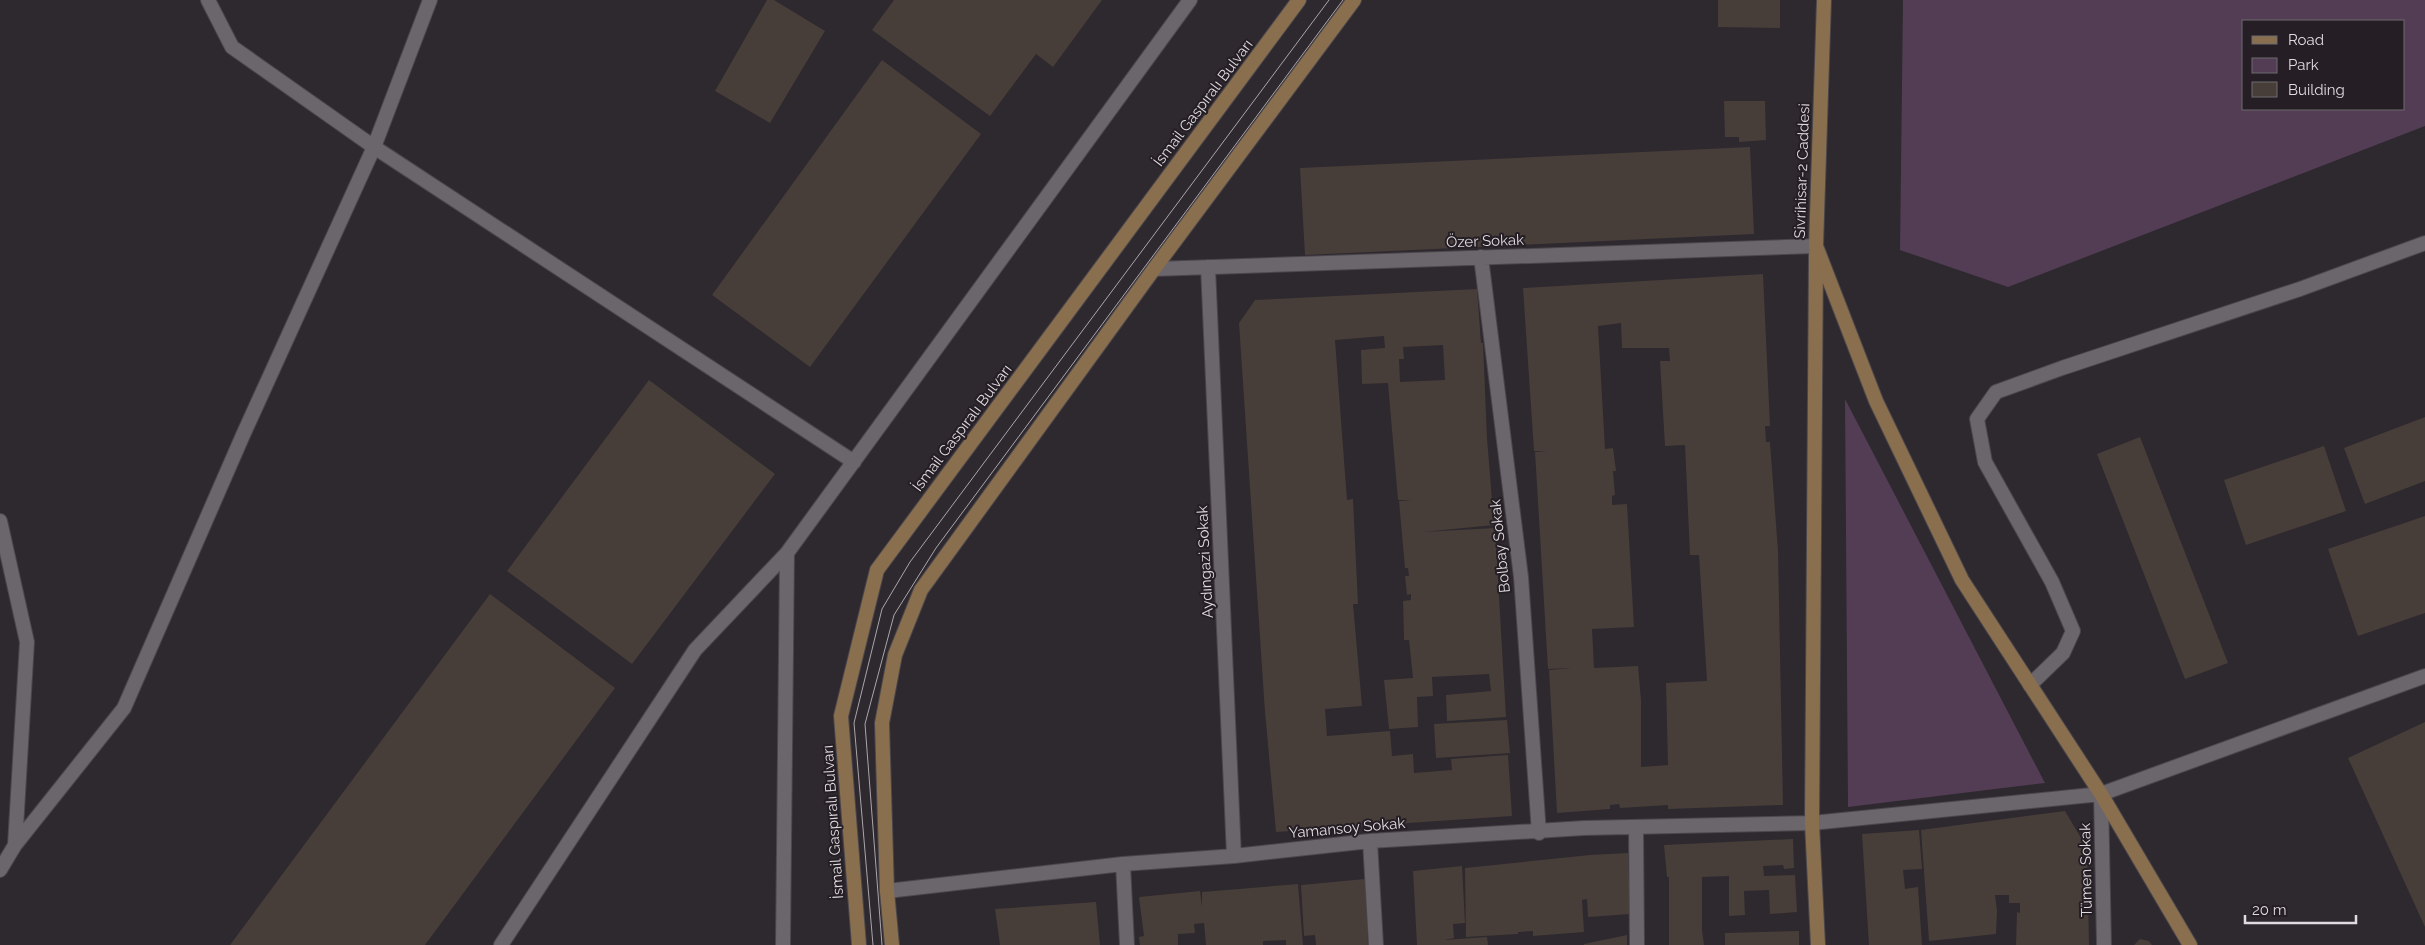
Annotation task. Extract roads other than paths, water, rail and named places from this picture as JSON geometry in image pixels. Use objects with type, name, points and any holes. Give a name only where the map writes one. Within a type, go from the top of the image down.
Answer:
[{"type":"main road","name":"İsmail Gaspıralı Bulvarı","points":[[859,945],[842,716],[877,570],[1300,0]]},
{"type":"main road","points":[[892,945],[887,891],[882,723],[895,655],[921,590],[1154,269],[1354,0]]},
{"type":"main road","name":"Sivrihisar-2 Caddesi","points":[[1814,0],[1816,246]]},
{"type":"main road","name":"Sivrihisar-2 Caddesi","points":[[1816,246],[1824,0]]},
{"type":"main road","points":[[1816,246],[1876,401],[1962,580],[2101,794],[2190,945]]},
{"type":"main road","points":[[1816,246],[1812,824],[1818,945]]},
{"type":"street","points":[[208,0],[232,47],[374,147],[854,462]]},
{"type":"street","points":[[0,870],[15,845],[124,708],[243,435],[374,147],[430,0]]},
{"type":"street","points":[[501,945],[696,650],[787,553],[1190,0]]},
{"type":"street","points":[[2030,685],[2063,653],[2073,631],[2052,582],[1985,462],[1977,419],[1996,392],[2071,365],[2300,289],[2425,243]]},
{"type":"street","name":"Özer Sokak","points":[[1154,269],[1816,246]]},
{"type":"street","name":"Bolbay Sokak","points":[[1482,257],[1521,577],[1539,833]]},
{"type":"street","name":"Aydıngazi Sokak","points":[[1208,267],[1234,856]]},
{"type":"street","points":[[0,521],[27,642],[15,845]]},
{"type":"street","points":[[783,945],[787,553]]},
{"type":"street","name":"Yamansoy Sokak","points":[[887,891],[1123,864],[1234,856],[1370,841],[1539,833],[1584,828],[1812,824],[2101,794],[2425,676]]},
{"type":"street","name":"Tümen Sokak","points":[[2101,794],[2104,945]]},
{"type":"street","points":[[1636,828],[1637,945]]},
{"type":"street","points":[[1370,841],[1376,945]]},
{"type":"street","points":[[1123,864],[1127,945]]},
{"type":"tram line","points":[[873,945],[854,723],[882,609],[910,562],[1329,0]]},
{"type":"tram line","points":[[882,945],[865,724],[894,615],[936,548],[1343,0]]}]
